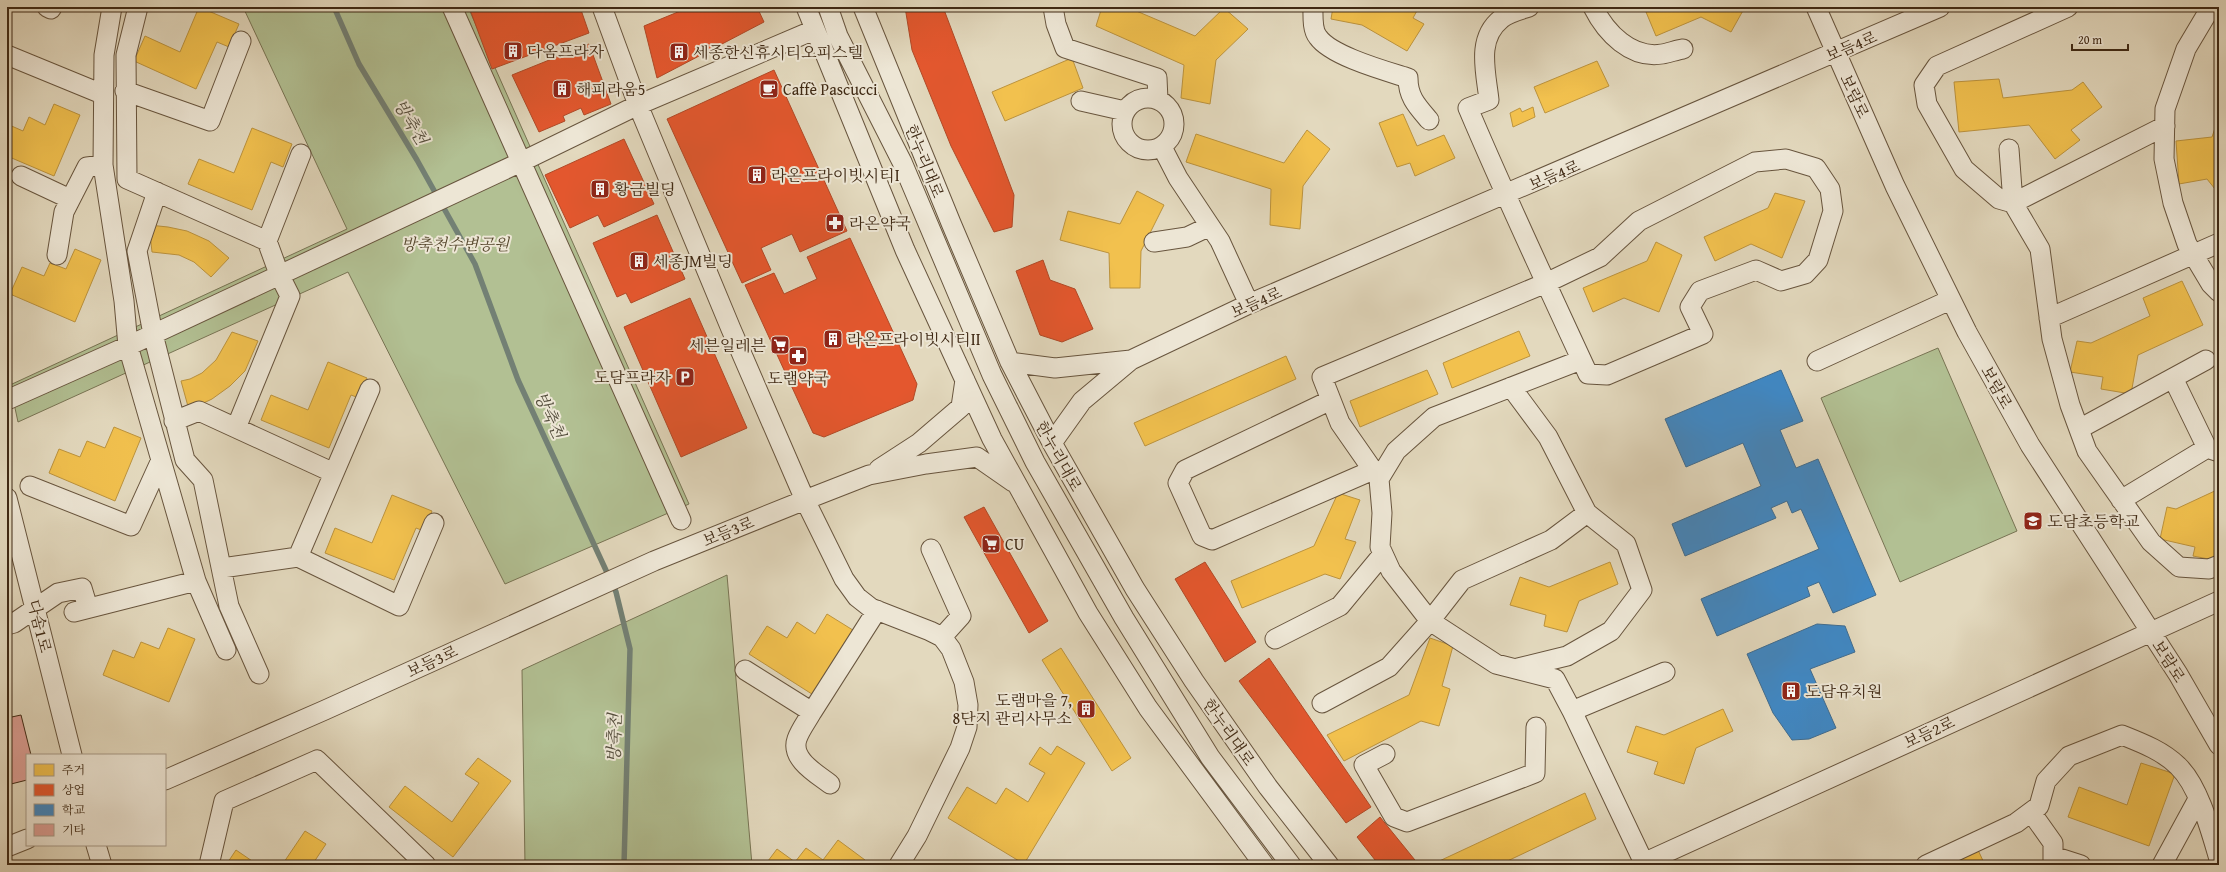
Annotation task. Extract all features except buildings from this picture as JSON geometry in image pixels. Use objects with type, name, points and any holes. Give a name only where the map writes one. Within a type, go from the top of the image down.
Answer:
[{"type":"street","points":[[47,7],[51,9],[52,7]]},
{"type":"street","points":[[112,7],[104,55],[102,94],[103,165],[124,301],[128,346],[196,581],[226,650]]},
{"type":"street","points":[[138,7],[126,55],[125,91],[127,179],[267,241]]},
{"type":"street","points":[[452,7],[681,520]]},
{"type":"street","points":[[602,7],[638,105],[805,500],[844,579],[857,597],[877,610],[942,637],[951,649],[964,682],[968,705],[967,727],[960,748],[917,836],[899,865]]},
{"type":"street","points":[[806,7],[814,30],[905,250],[992,439],[1088,613],[1148,708],[1264,865]]},
{"type":"street","points":[[828,7],[838,36],[902,162],[992,375],[1035,462],[1124,618],[1210,757],[1291,865]]},
{"type":"street","name":"한누리대로","points":[[863,7],[951,223],[1010,362],[1052,444],[1135,589],[1194,681],[1268,787],[1329,865]]},
{"type":"street","points":[[1053,7],[1056,24],[1065,48],[1157,78],[1158,100]]},
{"type":"street","points":[[1313,7],[1313,19],[1318,37],[1332,48],[1368,65],[1408,78],[1408,90],[1418,107],[1429,120]]},
{"type":"street","points":[[1529,7],[1501,18],[1488,33],[1483,54],[1489,100],[1468,108],[1505,196],[1546,282],[1588,374],[1607,375],[1703,334],[1690,307],[1700,291],[1756,270],[1781,281],[1804,274],[1818,260],[1833,211],[1830,189],[1816,168],[1786,159],[1755,162],[1639,221],[1600,257],[1546,282],[1322,377],[1340,423],[1376,475],[1382,513],[1380,547],[1391,571],[1430,621],[1496,664],[1555,679],[1572,711],[1642,864]]},
{"type":"street","points":[[1593,7],[1620,44],[1641,53],[1661,55],[1683,49]]},
{"type":"street","name":"보람로","points":[[1816,7],[1894,186],[1950,300],[2030,445],[2150,631],[2219,745]]},
{"type":"street","name":"보듬4로","points":[[1131,360],[1249,304],[1505,196],[1940,7]]},
{"type":"street","points":[[2068,7],[1937,66],[1924,85],[1927,104],[1964,169],[1998,199],[2013,203],[2165,126]]},
{"type":"street","points":[[2211,7],[2186,49],[2165,109],[2164,159],[2173,203],[2186,244],[2211,284],[2219,292]]},
{"type":"street","points":[[7,400],[128,346],[357,237],[521,162],[638,105],[814,30]]},
{"type":"street","points":[[125,91],[210,121],[241,41]]},
{"type":"street","points":[[7,55],[102,94]]},
{"type":"street","points":[[1147,98],[1158,100],[1170,109],[1174,117],[1175,126],[1173,134],[1162,147],[1145,151],[1129,143],[1122,128],[1125,111],[1138,100],[1147,98]]},
{"type":"street","points":[[1081,101],[1125,111]]},
{"type":"street","points":[[1162,147],[1178,178],[1220,241],[1249,304]]},
{"type":"street","points":[[2009,149],[2013,203],[2040,249],[2052,339],[2070,406],[2087,451],[2151,542],[2180,567],[2209,569],[2219,564]]},
{"type":"street","points":[[236,428],[290,296],[279,274],[267,241],[301,154]]},
{"type":"street","points":[[57,256],[64,212],[70,199],[87,167],[103,165]]},
{"type":"street","points":[[21,176],[70,199]]},
{"type":"street","points":[[157,192],[137,251],[153,334],[185,460],[203,480],[229,606],[259,674]]},
{"type":"street","points":[[1154,242],[1187,237],[1210,226]]},
{"type":"street","points":[[2049,318],[2192,253],[2219,243]]},
{"type":"street","points":[[1817,361],[1950,300]]},
{"type":"street","points":[[1010,362],[1055,368],[1131,360]]},
{"type":"street","points":[[1052,444],[1082,401],[1131,360]]},
{"type":"street","points":[[1331,400],[1185,470],[1178,483],[1202,536],[1212,540],[1376,475],[1396,451],[1434,417],[1581,360]]},
{"type":"street","points":[[2079,429],[2206,360]]},
{"type":"street","points":[[2121,500],[2213,450],[2173,378]]},
{"type":"street","points":[[869,476],[919,443],[961,407],[965,380]]},
{"type":"street","points":[[1511,387],[1548,437],[1587,513],[1626,544],[1642,590],[1610,631],[1567,656],[1515,669]]},
{"type":"street","points":[[298,557],[370,389]]},
{"type":"street","points":[[174,421],[198,411],[334,473]]},
{"type":"street","points":[[869,476],[926,464],[977,457],[1017,484]]},
{"type":"street","points":[[30,486],[131,526],[161,460]]},
{"type":"street","name":"보듬3로","points":[[166,780],[326,710],[654,561],[805,500],[869,476]]},
{"type":"street","name":"다솜1로","points":[[7,498],[72,754]]},
{"type":"street","points":[[1322,702],[1389,667],[1430,621],[1462,580],[1551,540],[1587,513]]},
{"type":"street","points":[[222,568],[298,557],[399,606],[434,523]]},
{"type":"street","points":[[931,549],[962,616],[942,637]]},
{"type":"street","points":[[1274,639],[1340,606],[1383,554]]},
{"type":"street","points":[[7,625],[14,623],[35,607],[58,593],[82,588],[81,610],[196,581]]},
{"type":"street","name":"보듬2로","points":[[1642,864],[2150,631],[2219,601]]},
{"type":"street","points":[[830,784],[804,763],[797,752],[796,740],[812,712],[877,610]]},
{"type":"street","points":[[746,670],[812,712]]},
{"type":"street","points":[[1572,711],[1665,672]]},
{"type":"street","points":[[1385,754],[1364,765],[1394,817],[1407,822],[1534,773],[1536,728]]},
{"type":"street","points":[[1926,865],[2016,823],[2039,806],[2046,781],[2069,756],[2122,735],[2151,746],[2179,766],[2198,799],[2219,859]]},
{"type":"street","points":[[209,865],[224,801],[317,760],[426,865]]},
{"type":"street","points":[[2162,865],[2198,799]]},
{"type":"street","points":[[2031,812],[2053,844],[2053,860],[2081,865]]},
{"type":"street","points":[[7,847],[26,838]]},
{"type":"street","points":[[96,846],[102,865]]},
{"type":"street","points":[[2211,865],[2219,862]]},
{"type":"green space","name":"방축천수변공원","points":[[243,7],[468,7],[689,504],[505,584],[348,272],[18,422],[10,385],[347,229]]},
{"type":"green space","points":[[1938,348],[2017,531],[1900,582],[1821,398]]},
{"type":"green space","points":[[727,575],[752,865],[525,865],[522,670]]},
{"type":"waterway","name":"방축천","points":[[334,7],[359,64],[417,160],[475,264],[518,380],[616,592],[630,649],[624,865]]},
{"type":"place","name":"다옴프라자","points":[[513,51]]},
{"type":"place","name":"세종한신휴시티오피스텔","points":[[679,52]]},
{"type":"place","name":"해피라움5","points":[[562,89]]},
{"type":"place","name":"Caffè Pascucci","points":[[769,89]]},
{"type":"place","name":"라온프라이빗시티Ⅰ","points":[[757,175]]},
{"type":"place","name":"황금빌딩","points":[[600,189]]},
{"type":"place","name":"라온약국","points":[[835,223]]},
{"type":"place","name":"세종JM빌딩","points":[[639,261]]},
{"type":"place","name":"라온프라이빗시티Ⅱ","points":[[833,339]]},
{"type":"place","name":"세븐일레븐","points":[[780,345]]},
{"type":"place","name":"도램약국","points":[[798,356]]},
{"type":"place","name":"도담프라자","points":[[685,377]]},
{"type":"place","name":"도담초등학교","points":[[2033,521]]},
{"type":"place","name":"CU","points":[[991,544]]},
{"type":"place","name":"도담유치원","points":[[1791,691]]},
{"type":"place","name":"도램마을 7, 8단지 관리사무소","points":[[1086,709]]}]
